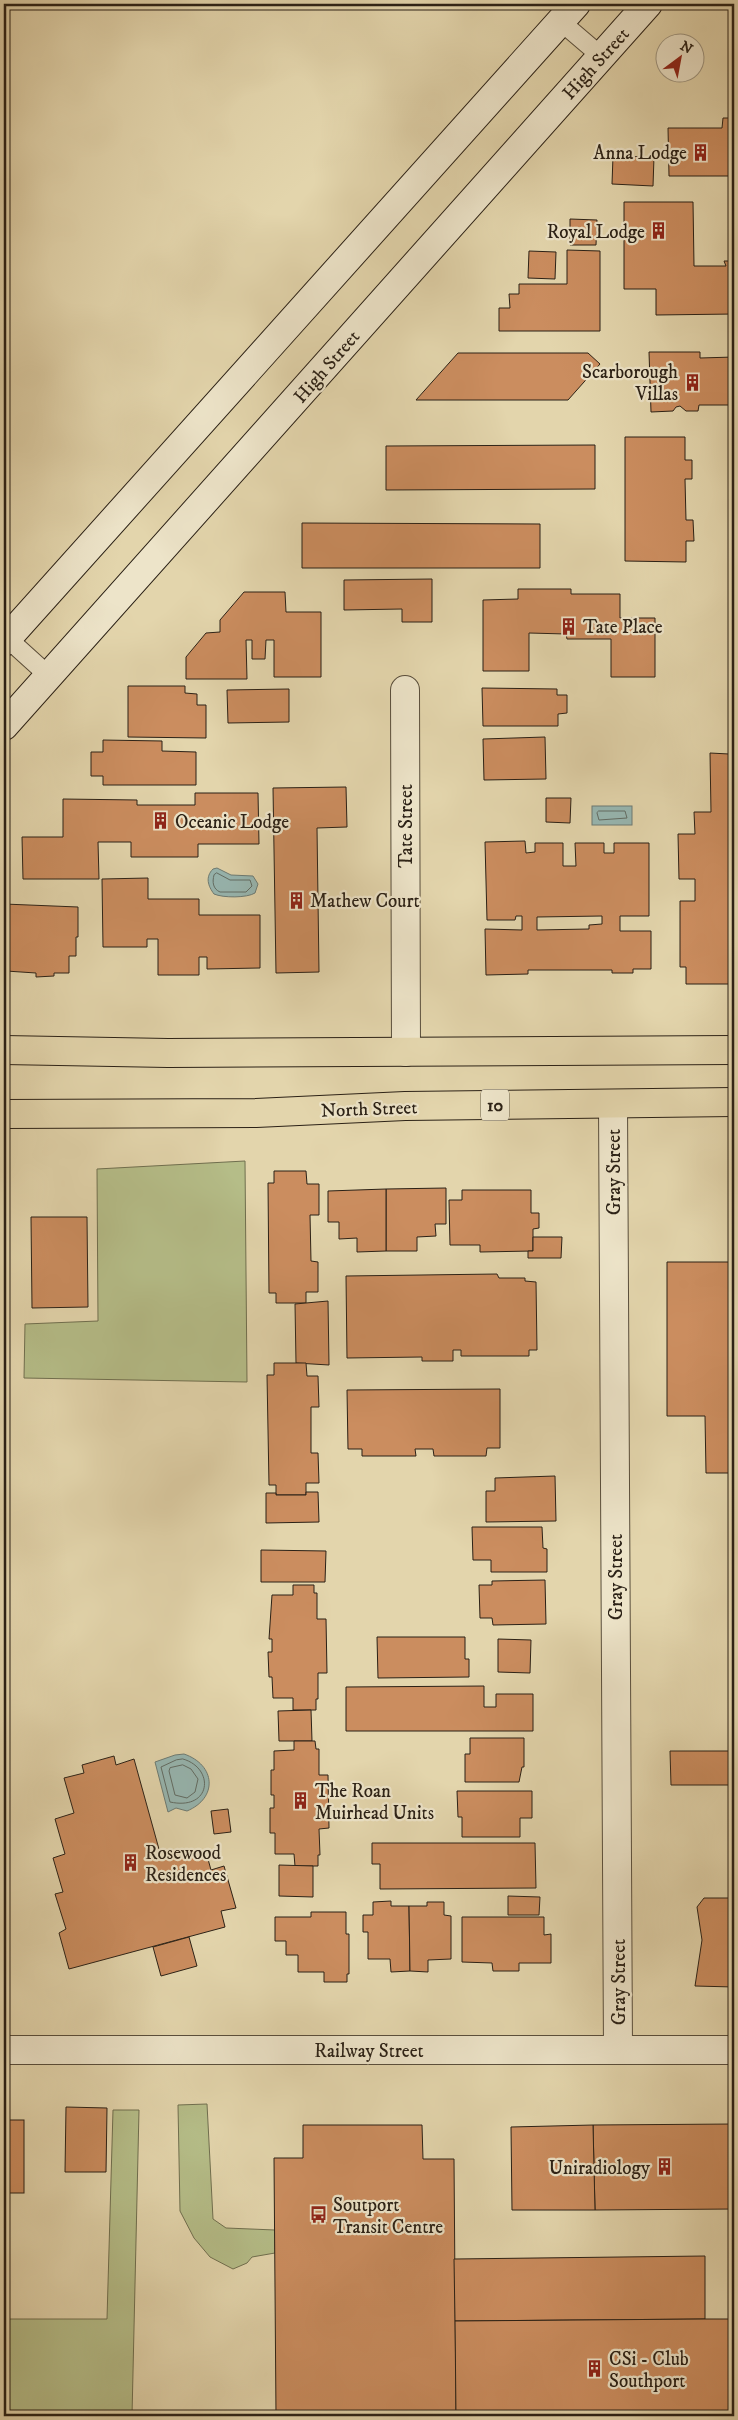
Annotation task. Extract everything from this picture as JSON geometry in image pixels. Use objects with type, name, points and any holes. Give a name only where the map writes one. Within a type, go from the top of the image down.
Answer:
[{"type":"highway","points":[[4,1050],[168,1053],[734,1050]]},
{"type":"highway","name":"North Street","points":[[4,1114],[256,1113],[405,1106],[734,1102]]},
{"type":"street","name":"High Street","points":[[4,726],[648,4]]},
{"type":"street","points":[[6,640],[568,12]]},
{"type":"street","name":"Tate Street","points":[[405,690],[406,1052]]},
{"type":"street","name":"Gray Street","points":[[613,1104],[618,2050]]},
{"type":"street","name":"Railway Street","points":[[4,2050],[734,2050]]},
{"type":"lane","points":[[568,12],[601,56]]},
{"type":"lane","points":[[6,640],[49,676]]},
{"type":"green space","points":[[245,1161],[247,1382],[24,1378],[25,1324],[98,1321],[97,1169]]},
{"type":"green space","points":[[207,2104],[213,2219],[226,2228],[275,2230],[275,2253],[252,2257],[247,2263],[233,2269],[210,2257],[194,2238],[180,2211],[178,2105]]},
{"type":"green space","points":[[113,2110],[139,2110],[132,2416],[4,2416],[4,2319],[107,2319]]},
{"type":"water","points":[[592,806],[632,806],[632,825],[592,825]]},
{"type":"water","points":[[217,868],[231,875],[253,876],[258,884],[255,893],[235,897],[214,894],[210,888],[208,878],[210,872]]},
{"type":"water","points":[[184,1754],[195,1759],[207,1773],[208,1790],[204,1798],[197,1805],[187,1811],[176,1808],[168,1812],[155,1762]]},
{"type":"building","name":"Anna Lodge","points":[[723,118],[734,118],[734,176],[669,176],[668,128],[722,128]]},
{"type":"building","points":[[613,156],[654,157],[653,186],[612,184]]},
{"type":"building","name":"Royal Lodge","points":[[624,202],[693,202],[694,266],[726,266],[724,261],[734,261],[734,314],[656,315],[656,289],[624,289]]},
{"type":"building","points":[[570,219],[597,220],[596,245],[570,245]]},
{"type":"building","points":[[567,250],[600,251],[600,331],[499,331],[499,308],[510,308],[509,294],[519,294],[519,284],[567,284]]},
{"type":"building","points":[[529,251],[556,252],[555,279],[528,278]]},
{"type":"building","name":"Scarborough Villas","points":[[649,352],[700,352],[700,358],[734,357],[734,405],[699,405],[698,411],[686,411],[680,406],[676,407],[673,411],[651,412]]},
{"type":"building","points":[[458,353],[588,353],[600,364],[568,400],[416,400]]},
{"type":"building","points":[[625,437],[685,437],[685,460],[692,460],[692,479],[685,479],[686,520],[693,520],[694,541],[686,541],[686,562],[625,561]]},
{"type":"building","points":[[595,445],[595,489],[386,490],[386,446]]},
{"type":"building","points":[[302,523],[540,524],[540,568],[302,568]]},
{"type":"building","points":[[432,579],[432,622],[402,622],[402,609],[344,610],[344,580]]},
{"type":"building","name":"Tate Place","points":[[518,589],[571,589],[571,594],[620,594],[620,618],[655,618],[655,677],[611,677],[611,639],[567,639],[566,634],[529,633],[529,671],[483,671],[483,600],[518,599]]},
{"type":"building","points":[[244,592],[285,592],[286,612],[321,612],[321,677],[274,677],[274,640],[266,640],[265,659],[252,659],[252,640],[246,640],[247,679],[186,679],[186,657],[206,633],[220,632],[220,620]]},
{"type":"building","points":[[128,686],[185,686],[185,693],[197,694],[197,705],[206,705],[206,738],[128,737]]},
{"type":"building","points":[[482,688],[557,689],[557,695],[567,695],[567,713],[558,714],[558,726],[483,726]]},
{"type":"building","points":[[289,689],[289,722],[228,723],[227,690]]},
{"type":"building","points":[[545,737],[546,779],[484,780],[483,739]]},
{"type":"building","points":[[103,740],[162,741],[162,751],[196,752],[196,785],[103,785],[103,776],[91,776],[91,752],[103,752]]},
{"type":"building","points":[[710,753],[729,754],[729,781],[734,781],[734,984],[686,984],[686,967],[680,967],[680,901],[695,901],[695,879],[679,879],[678,834],[695,834],[694,812],[711,812]]},
{"type":"building","name":"Mathew Court","points":[[346,787],[347,827],[317,828],[319,972],[276,973],[273,788]]},
{"type":"building","name":"Oceanic Lodge","points":[[195,793],[258,793],[259,844],[198,844],[198,857],[131,857],[131,842],[98,842],[99,879],[23,879],[22,837],[63,837],[63,799],[137,800],[137,805],[195,805]]},
{"type":"building","points":[[546,798],[571,798],[570,823],[546,822]]},
{"type":"building","points":[[525,841],[526,853],[535,852],[535,843],[563,843],[563,866],[576,866],[575,843],[604,843],[604,853],[614,853],[614,843],[649,843],[649,916],[620,916],[620,931],[651,931],[651,969],[633,969],[633,973],[612,973],[612,970],[528,970],[528,974],[486,975],[485,929],[522,930],[522,916],[516,916],[515,920],[487,920],[485,842]],"holes":[[[602,916],[602,924],[589,925],[589,929],[537,930],[537,917]]]},
{"type":"building","name":"Oceanic Lodge","points":[[148,878],[148,899],[199,899],[199,915],[260,915],[260,968],[207,969],[207,957],[199,957],[199,975],[158,975],[158,939],[147,939],[147,947],[103,947],[102,879]]},
{"type":"building","points":[[4,904],[78,907],[76,956],[69,956],[69,973],[54,973],[54,976],[36,977],[36,973],[6,971]]},
{"type":"building","points":[[274,1171],[306,1171],[307,1184],[319,1184],[319,1215],[310,1215],[311,1261],[318,1262],[318,1292],[306,1292],[306,1303],[276,1303],[276,1293],[269,1293],[268,1183],[274,1183]]},
{"type":"building","points":[[446,1188],[446,1224],[435,1224],[436,1236],[417,1237],[417,1251],[386,1251],[386,1189]]},
{"type":"building","points":[[386,1189],[386,1251],[357,1252],[357,1238],[339,1239],[339,1222],[328,1222],[328,1191]]},
{"type":"building","points":[[462,1190],[531,1190],[531,1213],[539,1213],[539,1228],[533,1229],[533,1251],[480,1252],[480,1245],[450,1245],[449,1200],[462,1200]]},
{"type":"building","points":[[31,1217],[87,1217],[88,1307],[32,1308]]},
{"type":"building","points":[[533,1237],[562,1237],[561,1258],[528,1258],[528,1251],[533,1251]]},
{"type":"building","points":[[667,1262],[734,1262],[734,1473],[706,1473],[705,1416],[667,1416]]},
{"type":"building","points":[[497,1274],[499,1278],[525,1278],[525,1281],[536,1282],[537,1350],[529,1350],[529,1356],[461,1356],[461,1350],[453,1350],[453,1361],[422,1361],[422,1357],[347,1358],[346,1276]]},
{"type":"building","points":[[328,1301],[329,1365],[296,1363],[295,1304]]},
{"type":"building","points":[[274,1363],[306,1363],[307,1376],[318,1376],[319,1407],[311,1407],[311,1453],[318,1453],[319,1483],[306,1483],[306,1495],[276,1495],[276,1485],[269,1485],[267,1375],[274,1375]]},
{"type":"building","points":[[500,1389],[500,1448],[487,1448],[486,1456],[434,1456],[433,1449],[415,1449],[416,1456],[362,1456],[362,1449],[348,1449],[347,1390]]},
{"type":"building","points":[[555,1476],[556,1521],[486,1522],[486,1491],[495,1491],[495,1478]]},
{"type":"building","points":[[306,1492],[318,1492],[319,1522],[266,1523],[266,1493],[306,1495]]},
{"type":"building","points":[[472,1527],[542,1527],[543,1548],[547,1549],[547,1572],[491,1572],[491,1560],[473,1560]]},
{"type":"building","points":[[261,1550],[326,1551],[325,1582],[261,1582]]},
{"type":"building","points":[[545,1580],[546,1624],[493,1625],[492,1618],[480,1618],[479,1585],[492,1585],[492,1581]]},
{"type":"building","points":[[730,1581],[734,1581],[734,1624],[731,1624]]},
{"type":"building","points":[[293,1585],[314,1585],[314,1593],[317,1593],[317,1619],[326,1619],[327,1673],[318,1673],[316,1710],[293,1710],[293,1698],[273,1698],[272,1677],[269,1677],[268,1652],[272,1652],[272,1639],[269,1639],[272,1595],[293,1595]]},
{"type":"building","points":[[377,1637],[465,1637],[465,1659],[469,1659],[469,1677],[378,1678]]},
{"type":"building","points":[[498,1639],[531,1640],[530,1673],[498,1672]]},
{"type":"building","points":[[484,1686],[484,1707],[496,1707],[496,1694],[533,1694],[533,1731],[346,1731],[346,1687]]},
{"type":"building","points":[[311,1710],[312,1741],[279,1741],[278,1711]]},
{"type":"building","points":[[470,1738],[524,1738],[524,1767],[522,1767],[519,1782],[465,1782],[465,1754],[470,1754]]},
{"type":"building","name":"The Roan Muirhead Units","points":[[294,1741],[315,1741],[316,1749],[319,1749],[319,1775],[328,1775],[329,1828],[319,1829],[320,1855],[318,1855],[318,1866],[295,1866],[294,1854],[275,1854],[275,1833],[270,1833],[270,1808],[274,1808],[274,1795],[271,1795],[271,1770],[274,1770],[274,1751],[294,1750]]},
{"type":"building","points":[[670,1751],[734,1751],[734,1785],[671,1785]]},
{"type":"building","name":"Rosewood Residences","points":[[114,1756],[116,1765],[134,1759],[162,1860],[185,1854],[186,1857],[206,1852],[211,1870],[224,1866],[236,1908],[221,1911],[225,1927],[69,1969],[59,1933],[66,1929],[55,1894],[63,1892],[53,1858],[65,1854],[55,1819],[74,1813],[64,1778],[84,1773],[82,1765]]},
{"type":"building","points":[[457,1791],[532,1791],[532,1818],[520,1818],[520,1837],[462,1837],[462,1817],[458,1817]]},
{"type":"building","points":[[228,1809],[231,1832],[214,1834],[211,1811]]},
{"type":"building","points":[[372,1843],[535,1843],[536,1888],[380,1889],[380,1864],[372,1864]]},
{"type":"building","points":[[279,1865],[313,1866],[313,1897],[279,1896]]},
{"type":"building","points":[[508,1896],[540,1897],[539,1915],[508,1915]]},
{"type":"building","points":[[704,1898],[734,1898],[734,1987],[695,1986],[702,1940],[697,1907]]},
{"type":"building","points":[[391,1901],[391,1906],[409,1906],[410,1971],[391,1972],[390,1959],[368,1959],[368,1932],[363,1932],[363,1915],[373,1915],[373,1902]]},
{"type":"building","points":[[427,1902],[444,1902],[444,1915],[451,1916],[451,1959],[428,1960],[428,1972],[410,1971],[409,1906],[427,1906]]},
{"type":"building","points":[[311,1912],[346,1912],[346,1934],[349,1934],[349,1974],[347,1974],[347,1982],[324,1982],[324,1972],[298,1972],[298,1955],[286,1955],[286,1941],[275,1941],[275,1917],[311,1917]]},
{"type":"building","points":[[462,1917],[544,1917],[544,1935],[551,1934],[551,1963],[519,1963],[519,1971],[493,1971],[492,1963],[462,1962]]},
{"type":"building","points":[[189,1937],[197,1966],[161,1976],[153,1947]]},
{"type":"building","points":[[66,2107],[107,2108],[106,2172],[65,2172]]},
{"type":"building","points":[[4,2120],[24,2120],[24,2193],[4,2193]]},
{"type":"building","name":"Uniradiology","points":[[734,2124],[734,2209],[595,2210],[593,2125]]},
{"type":"building","points":[[303,2125],[422,2125],[423,2159],[454,2159],[456,2416],[276,2416],[274,2158],[303,2158]]},
{"type":"building","points":[[593,2125],[595,2210],[512,2210],[511,2127]]},
{"type":"building","points":[[705,2256],[705,2319],[455,2321],[454,2259]]},
{"type":"building","name":"CSi - Club Southport","points":[[734,2319],[734,2416],[456,2416],[455,2321]]},
{"type":"place","name":"Anna Lodge","points":[[701,152]]},
{"type":"place","name":"Royal Lodge","points":[[659,231]]},
{"type":"place","name":"Scarborough Villas","points":[[692,382]]},
{"type":"place","name":"Tate Place","points":[[569,626]]},
{"type":"place","name":"Oceanic Lodge","points":[[161,821]]},
{"type":"place","name":"Mathew Court","points":[[296,900]]},
{"type":"place","name":"The Roan Muirhead Units","points":[[301,1801]]},
{"type":"place","name":"Rosewood Residences","points":[[131,1863]]},
{"type":"place","name":"Uniradiology","points":[[664,2167]]},
{"type":"place","name":"Soutport Transit Centre","points":[[319,2215]]},
{"type":"place","name":"CSi - Club Southport","points":[[595,2369]]}]
